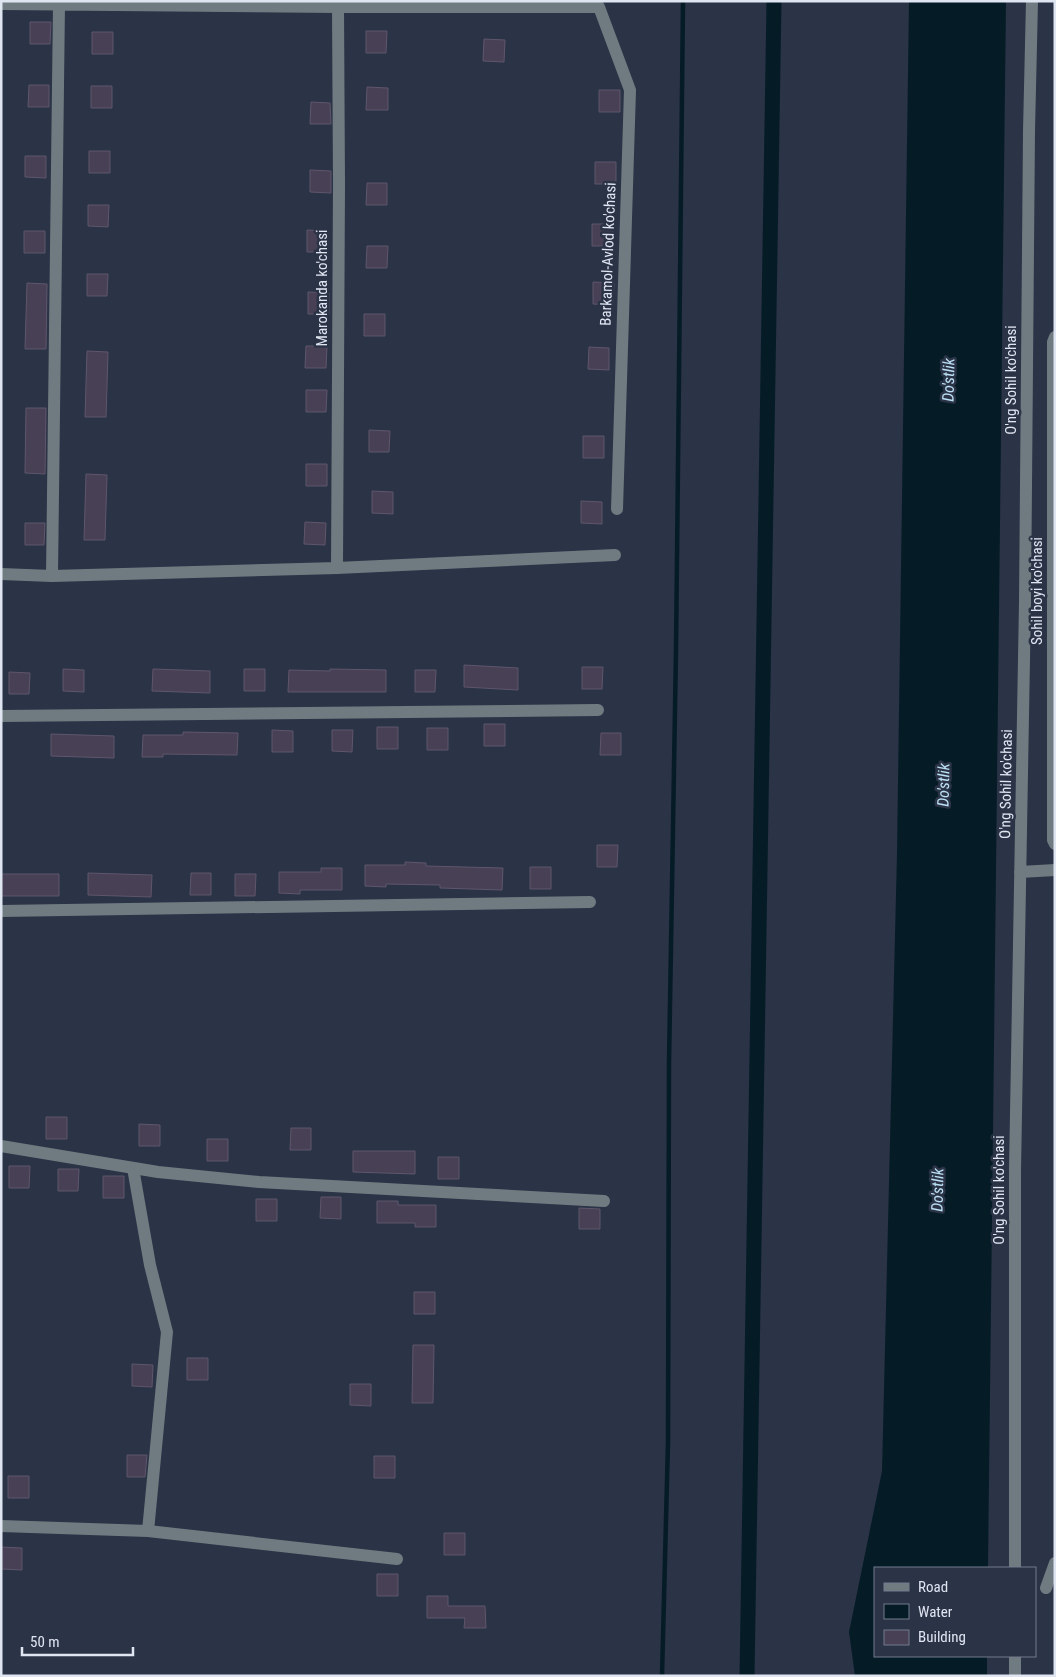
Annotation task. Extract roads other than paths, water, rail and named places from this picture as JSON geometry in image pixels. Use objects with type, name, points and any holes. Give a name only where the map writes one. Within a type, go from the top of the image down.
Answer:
[{"type":"street","name":"O'ng Sohil ko'chasi","points":[[1015,1567],[1015,1171],[1025,602],[1032,1]]},
{"type":"street","points":[[1,4],[338,7]]},
{"type":"street","points":[[52,576],[59,4]]},
{"type":"street","name":"Barkamol-Avlod ko'chasi","points":[[338,7],[599,6],[630,90],[616,509]]},
{"type":"street","name":"Marokanda ko'chasi","points":[[336,568],[339,184],[338,7]]},
{"type":"street","name":"Sohil boyi ko'chasi","points":[[1055,337],[1053,342],[1053,840],[1055,844]]},
{"type":"street","points":[[1,574],[52,576],[336,568],[615,555]]},
{"type":"street","points":[[1,716],[598,710]]},
{"type":"street","points":[[1020,872],[1055,870]]},
{"type":"street","points":[[1,911],[590,902]]},
{"type":"street","points":[[1,1146],[158,1172],[259,1182],[604,1202]]},
{"type":"street","points":[[133,1168],[150,1264],[167,1332],[148,1532]]},
{"type":"street","points":[[1,1526],[148,1532],[397,1559]]},
{"type":"street","points":[[1046,1588],[1055,1563]]},
{"type":"street","points":[[1015,1657],[1015,1676]]},
{"type":"water","name":"Do'stlik","points":[[909,1],[1006,1],[988,1567],[874,1567],[874,1657],[987,1657],[987,1676],[855,1676],[849,1632],[882,1471],[897,853]]},
{"type":"waterway","points":[[662,1676],[668,1442],[669,1063],[676,650],[683,1]]},
{"type":"waterway","points":[[747,1676],[774,1]]}]
